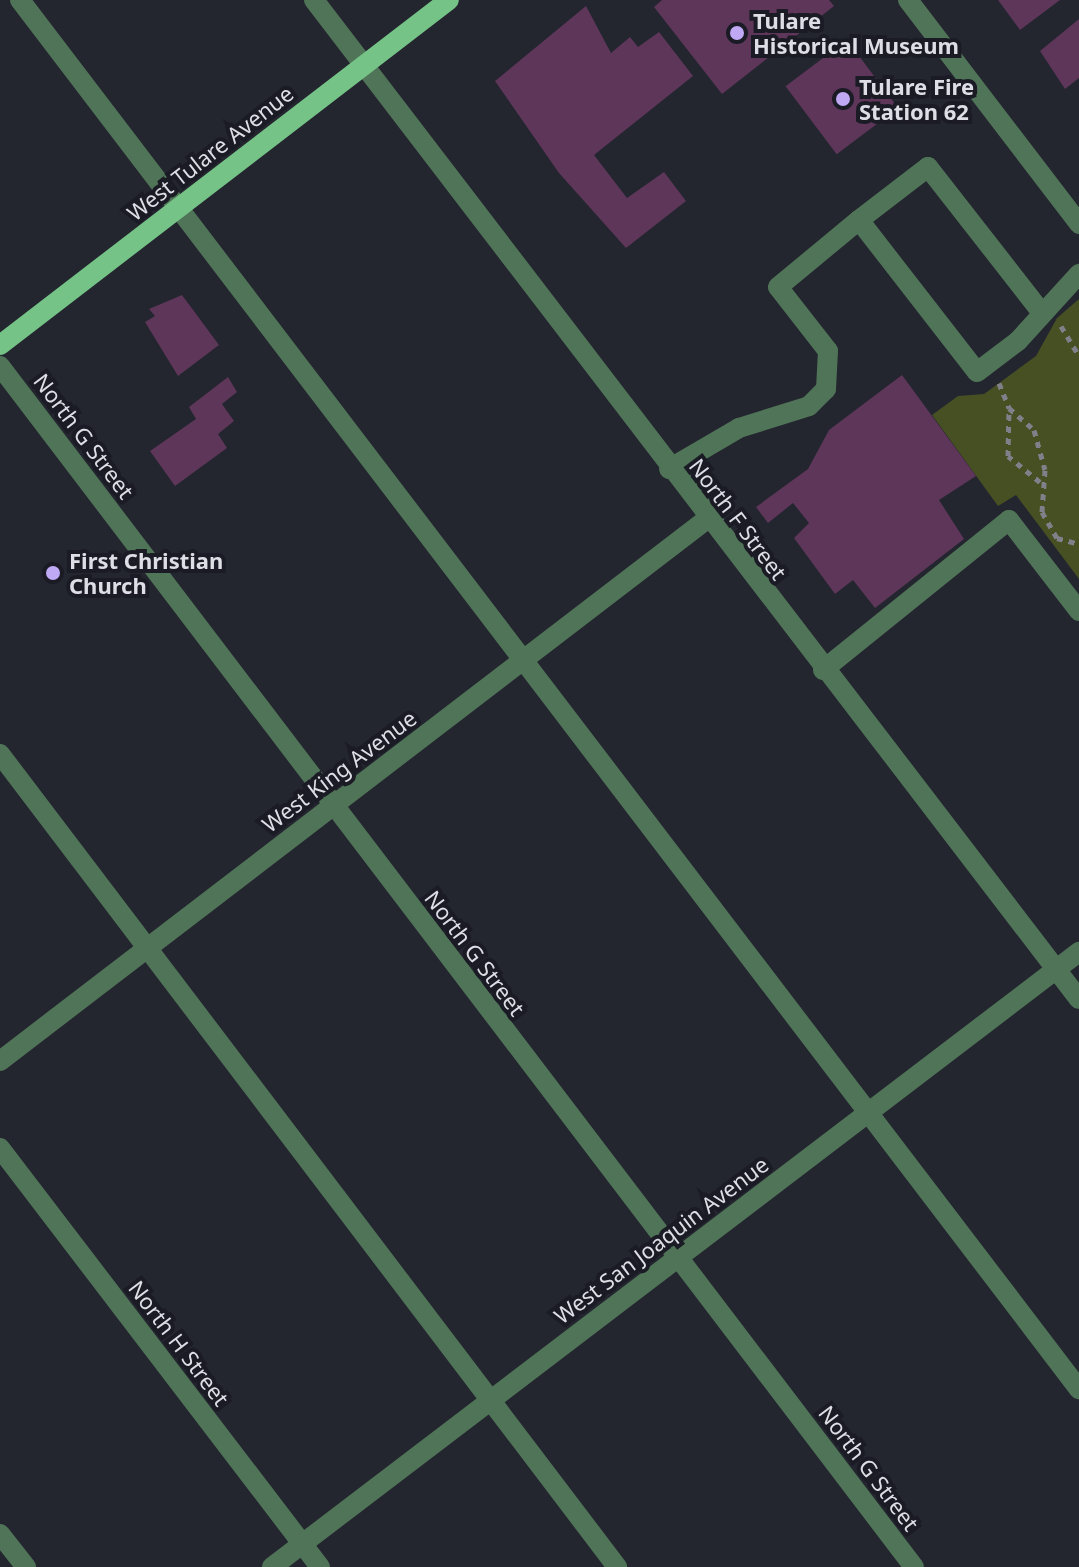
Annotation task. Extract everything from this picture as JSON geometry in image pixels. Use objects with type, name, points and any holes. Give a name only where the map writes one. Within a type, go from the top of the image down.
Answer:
[{"type":"main road","name":"West Tulare Avenue","points":[[0,345],[449,0]]},
{"type":"street","points":[[20,0],[521,662],[1079,1389]]},
{"type":"street","name":"North F Street","points":[[314,0],[707,519],[1079,999]]},
{"type":"street","points":[[908,0],[1079,224]]},
{"type":"street","points":[[669,469],[739,428],[809,406],[826,389],[828,351],[778,287],[928,167],[1042,313]]},
{"type":"street","points":[[859,220],[977,372],[1042,313],[1079,274]]},
{"type":"street","name":"North G Street","points":[[0,366],[914,1567]]},
{"type":"street","name":"West King Avenue","points":[[0,1061],[707,519]]},
{"type":"street","points":[[823,670],[1009,520],[1079,611]]},
{"type":"street","points":[[0,754],[617,1567]]},
{"type":"street","name":"West San Joaquin Avenue","points":[[272,1567],[1079,952]]},
{"type":"street","name":"North H Street","points":[[0,1148],[320,1567]]},
{"type":"street","points":[[0,1534],[26,1567]]},
{"type":"path","points":[[1040,482],[1008,456],[1009,408],[1034,430],[1045,470],[1040,482],[1042,512],[1057,538],[1079,544]]},
{"type":"green space","points":[[1079,299],[1079,579],[1016,495],[998,506],[932,415],[958,396],[984,394],[1036,356],[1057,318]]},
{"type":"building","name":"Tulare Historical Museum","points":[[662,0],[829,0],[834,6],[722,94],[654,7]]},
{"type":"building","points":[[998,0],[1060,0],[1020,30]]},
{"type":"building","points":[[586,6],[611,53],[630,37],[638,47],[659,32],[693,76],[594,155],[627,198],[664,172],[686,201],[626,248],[559,173],[495,81]]},
{"type":"building","points":[[1079,19],[1079,78],[1065,89],[1040,51]]},
{"type":"building","name":"Tulare Fire Station 62","points":[[847,40],[898,108],[837,154],[786,86]]},
{"type":"building","points":[[182,295],[219,345],[178,376],[145,322],[155,316],[149,309]]},
{"type":"building","points":[[902,375],[976,476],[939,500],[964,539],[875,608],[853,580],[835,594],[794,538],[809,523],[793,503],[768,523],[756,507],[808,469],[829,430]]},
{"type":"building","points":[[228,377],[237,392],[222,404],[234,421],[218,434],[227,448],[175,486],[150,451],[196,419],[189,407]]},
{"type":"place","name":"Tulare Historical Museum","points":[[737,33]]},
{"type":"place","name":"Tulare Fire Station 62","points":[[843,99]]},
{"type":"place","name":"First Christian Church","points":[[53,573]]}]
